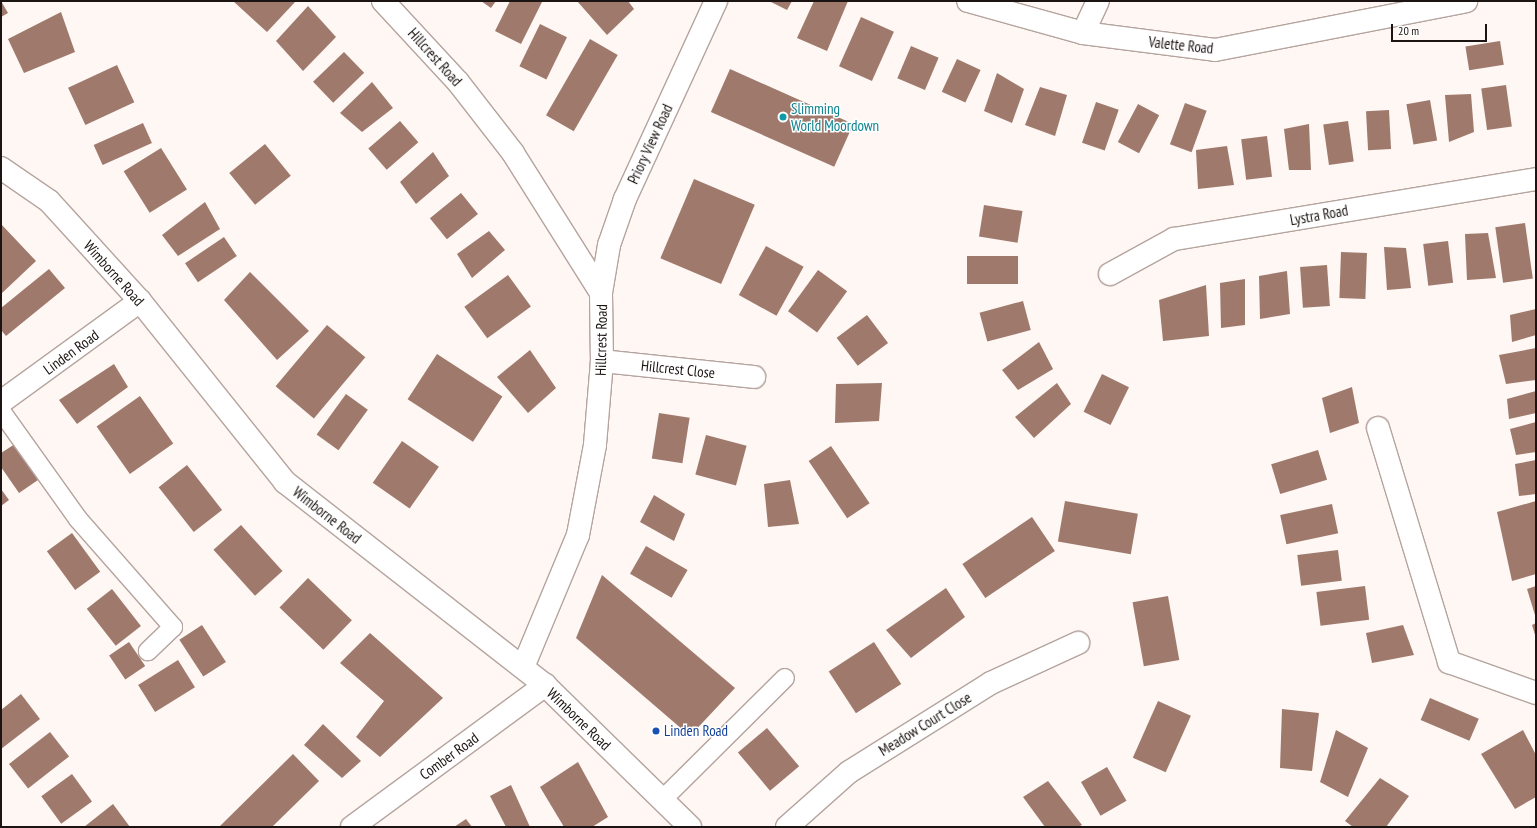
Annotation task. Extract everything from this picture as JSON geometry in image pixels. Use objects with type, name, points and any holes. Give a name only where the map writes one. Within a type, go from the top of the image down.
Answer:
[{"type":"street","name":"Hillcrest Road","points":[[383,1],[458,82],[513,153],[602,292],[602,361],[595,444],[578,535],[523,667]]},
{"type":"street","name":"Priory View Road","points":[[602,292],[609,245],[625,199],[716,1]]},
{"type":"street","name":"Valette Road","points":[[968,1],[1083,33],[1214,50],[1466,1]]},
{"type":"street","points":[[1083,33],[1098,1]]},
{"type":"street","name":"Wimborne Road","points":[[1,168],[50,201],[140,301],[285,482],[545,685],[690,827]]},
{"type":"street","name":"Lystra Road","points":[[1110,274],[1174,239],[1536,179]]},
{"type":"street","name":"Linden Road","points":[[1,402],[140,301]]},
{"type":"street","name":"Hillcrest Close","points":[[602,361],[754,377]]},
{"type":"street","points":[[1378,428],[1449,662],[1536,693]]},
{"type":"street","name":"Meadow Court Close","points":[[787,827],[850,772],[991,682],[1078,642]]},
{"type":"street","name":"Comber Road","points":[[352,827],[545,685]]},
{"type":"lane","points":[[1,411],[78,519],[173,627],[148,651]]},
{"type":"lane","points":[[662,800],[785,678]]},
{"type":"building","points":[[1,1],[8,13],[1,17]]},
{"type":"building","points":[[233,1],[296,1],[267,32]]},
{"type":"building","points":[[481,1],[496,1],[491,8]]},
{"type":"building","points":[[510,1],[542,2],[521,44],[495,31]]},
{"type":"building","points":[[577,1],[628,1],[634,9],[607,35]]},
{"type":"building","points":[[769,1],[792,1],[787,10]]},
{"type":"building","points":[[814,1],[848,1],[827,51],[797,38]]},
{"type":"building","points":[[308,6],[336,37],[303,71],[276,41]]},
{"type":"building","points":[[61,12],[75,52],[24,73],[8,39]]},
{"type":"building","points":[[861,17],[894,32],[872,81],[839,66]]},
{"type":"building","points":[[540,24],[567,37],[546,79],[519,66]]},
{"type":"building","points":[[590,39],[618,55],[574,131],[546,115]]},
{"type":"building","points":[[1500,41],[1504,65],[1469,70],[1465,46]]},
{"type":"building","points":[[911,46],[939,58],[925,90],[897,78]]},
{"type":"building","points":[[344,52],[364,73],[333,103],[313,82]]},
{"type":"building","points":[[957,59],[981,70],[965,103],[942,92]]},
{"type":"building","points":[[117,65],[134,102],[85,125],[68,88]]},
{"type":"building","name":"Slimming World Moordown","points":[[730,69],[853,124],[834,167],[711,112]]},
{"type":"building","points":[[997,73],[1024,89],[1012,123],[984,111]]},
{"type":"building","points":[[372,82],[393,108],[362,132],[340,113]]},
{"type":"building","points":[[1506,85],[1512,127],[1487,130],[1481,88]]},
{"type":"building","points":[[1040,87],[1067,95],[1055,136],[1025,125]]},
{"type":"building","points":[[1471,94],[1474,132],[1449,142],[1445,95]]},
{"type":"building","points":[[1430,100],[1437,140],[1413,145],[1406,104]]},
{"type":"building","points":[[1096,102],[1119,110],[1105,150],[1082,143]]},
{"type":"building","points":[[1185,103],[1207,111],[1192,152],[1170,144]]},
{"type":"building","points":[[1138,104],[1159,115],[1139,153],[1118,142]]},
{"type":"building","points":[[1389,110],[1391,149],[1368,150],[1366,111]]},
{"type":"building","points":[[400,121],[418,142],[387,170],[368,149]]},
{"type":"building","points":[[1348,121],[1354,162],[1329,165],[1323,124]]},
{"type":"building","points":[[143,123],[152,143],[103,165],[94,145]]},
{"type":"building","points":[[1309,124],[1311,170],[1289,170],[1284,129]]},
{"type":"building","points":[[1267,136],[1272,177],[1246,180],[1241,139]]},
{"type":"building","points":[[265,144],[291,176],[255,205],[229,173]]},
{"type":"building","points":[[1227,146],[1234,185],[1198,189],[1196,150]]},
{"type":"building","points":[[161,148],[187,190],[150,213],[124,171]]},
{"type":"building","points":[[433,152],[449,176],[416,204],[400,182]]},
{"type":"building","points":[[694,179],[755,205],[721,284],[660,258]]},
{"type":"building","points":[[461,193],[478,214],[447,239],[430,218]]},
{"type":"building","points":[[205,202],[220,229],[178,256],[162,235]]},
{"type":"building","points":[[984,205],[1023,211],[1018,243],[979,237]]},
{"type":"building","points":[[1525,223],[1533,278],[1503,283],[1495,227]]},
{"type":"building","points":[[1,224],[36,261],[1,294]]},
{"type":"building","points":[[489,231],[505,250],[472,278],[457,254]]},
{"type":"building","points":[[1488,233],[1496,278],[1467,280],[1465,234]]},
{"type":"building","points":[[224,237],[237,256],[198,282],[185,263]]},
{"type":"building","points":[[1448,241],[1453,283],[1428,286],[1423,244]]},
{"type":"building","points":[[766,246],[804,267],[776,316],[739,295]]},
{"type":"building","points":[[1384,247],[1406,248],[1411,288],[1387,290]]},
{"type":"building","points":[[1341,252],[1367,253],[1365,299],[1339,298]]},
{"type":"building","points":[[967,256],[1018,256],[1018,284],[967,284]]},
{"type":"building","points":[[1327,265],[1330,306],[1303,308],[1300,267]]},
{"type":"building","points":[[49,269],[65,288],[6,336],[1,330],[1,308]]},
{"type":"building","points":[[818,270],[847,291],[817,332],[788,311]]},
{"type":"building","points":[[1287,271],[1290,314],[1260,319],[1259,276]]},
{"type":"building","points":[[250,272],[309,331],[277,360],[224,300]]},
{"type":"building","points":[[508,275],[531,307],[487,338],[464,307]]},
{"type":"building","points":[[1245,279],[1245,325],[1221,328],[1220,283]]},
{"type":"building","points":[[1206,285],[1209,336],[1163,341],[1159,300]]},
{"type":"building","points":[[1023,301],[1031,330],[987,342],[980,313]]},
{"type":"building","points":[[1536,309],[1536,335],[1512,342],[1510,315]]},
{"type":"building","points":[[867,315],[888,343],[858,366],[837,338]]},
{"type":"building","points":[[327,325],[365,357],[314,418],[276,386]]},
{"type":"building","points":[[1039,342],[1053,369],[1018,390],[1002,370]]},
{"type":"building","points":[[1536,348],[1536,380],[1506,384],[1499,355]]},
{"type":"building","points":[[530,350],[556,388],[528,413],[497,377]]},
{"type":"building","points":[[437,354],[502,396],[473,442],[408,399]]},
{"type":"building","points":[[114,364],[128,387],[77,424],[59,400]]},
{"type":"building","points":[[1102,374],[1129,387],[1111,425],[1084,412]]},
{"type":"building","points":[[882,383],[879,421],[835,423],[836,384]]},
{"type":"building","points":[[1057,383],[1071,404],[1034,438],[1015,417]]},
{"type":"building","points":[[1352,387],[1359,423],[1330,433],[1322,398]]},
{"type":"building","points":[[1536,391],[1536,413],[1509,419],[1507,399]]},
{"type":"building","points":[[346,394],[368,410],[338,450],[317,434]]},
{"type":"building","points":[[140,396],[173,444],[130,474],[97,426]]},
{"type":"building","points":[[659,413],[690,418],[682,463],[652,458]]},
{"type":"building","points":[[1536,422],[1536,452],[1516,455],[1510,429]]},
{"type":"building","points":[[706,435],[747,446],[736,485],[695,475]]},
{"type":"building","points":[[402,441],[439,467],[410,509],[373,483]]},
{"type":"building","points":[[15,444],[38,480],[19,493],[1,467],[1,453]]},
{"type":"building","points":[[831,446],[870,503],[847,518],[809,461]]},
{"type":"building","points":[[1318,450],[1327,480],[1280,494],[1271,464]]},
{"type":"building","points":[[1536,460],[1536,494],[1519,496],[1515,464]]},
{"type":"building","points":[[187,465],[222,510],[194,532],[159,487]]},
{"type":"building","points":[[790,480],[799,524],[768,527],[764,484]]},
{"type":"building","points":[[1,489],[9,500],[1,506]]},
{"type":"building","points":[[654,495],[685,514],[674,541],[640,522]]},
{"type":"building","points":[[1065,501],[1138,514],[1131,554],[1058,541]]},
{"type":"building","points":[[1536,501],[1536,574],[1512,581],[1497,512]]},
{"type":"building","points":[[1332,504],[1338,533],[1286,544],[1280,515]]},
{"type":"building","points":[[1032,517],[1055,551],[985,598],[962,564]]},
{"type":"building","points":[[241,525],[282,571],[255,596],[214,550]]},
{"type":"building","points":[[72,533],[100,572],[75,590],[47,551]]},
{"type":"building","points":[[646,546],[688,570],[672,598],[630,574]]},
{"type":"building","points":[[1338,550],[1342,581],[1301,586],[1297,555]]},
{"type":"building","points":[[602,575],[735,688],[690,736],[576,638]]},
{"type":"building","points":[[308,578],[352,620],[323,650],[280,607]]},
{"type":"building","points":[[1365,586],[1369,620],[1321,626],[1316,592]]},
{"type":"building","points":[[1536,586],[1536,614],[1535,615],[1527,589]]},
{"type":"building","points":[[946,588],[965,617],[911,658],[886,630]]},
{"type":"building","points":[[112,589],[141,626],[116,646],[87,609]]},
{"type":"building","points":[[1168,596],[1179,660],[1144,666],[1133,602]]},
{"type":"building","points":[[1536,623],[1536,638],[1532,625]]},
{"type":"building","points":[[202,625],[226,662],[203,677],[179,640]]},
{"type":"building","points":[[1403,625],[1414,655],[1372,663],[1366,633]]},
{"type":"building","points":[[370,633],[443,698],[380,757],[356,737],[384,701],[340,663]]},
{"type":"building","points":[[129,642],[145,666],[125,679],[109,655]]},
{"type":"building","points":[[874,642],[901,684],[856,713],[829,671]]},
{"type":"building","points":[[178,660],[195,687],[155,712],[138,685]]},
{"type":"building","points":[[21,694],[40,719],[1,749],[1,710]]},
{"type":"building","points":[[1430,698],[1479,719],[1469,741],[1421,720]]},
{"type":"building","points":[[1158,701],[1191,716],[1166,772],[1133,758]]},
{"type":"building","points":[[1282,709],[1319,713],[1312,771],[1280,768]]},
{"type":"building","points":[[323,724],[361,761],[342,778],[304,745]]},
{"type":"building","points":[[767,728],[799,766],[770,791],[738,752]]},
{"type":"building","points":[[1336,730],[1368,748],[1348,797],[1320,782]]},
{"type":"building","points":[[1523,730],[1536,755],[1536,797],[1515,809],[1481,754]]},
{"type":"building","points":[[50,732],[69,756],[28,788],[9,764]]},
{"type":"building","points":[[293,754],[319,781],[272,827],[219,827]]},
{"type":"building","points":[[578,762],[608,817],[592,827],[564,827],[540,787]]},
{"type":"building","points":[[1107,767],[1126,801],[1101,816],[1081,782]]},
{"type":"building","points":[[72,774],[92,802],[61,824],[41,796]]},
{"type":"building","points":[[1380,778],[1409,796],[1386,827],[1353,827],[1345,821]]},
{"type":"building","points":[[1048,781],[1082,825],[1078,827],[1045,827],[1023,797]]},
{"type":"building","points":[[511,785],[530,827],[506,827],[490,796]]},
{"type":"building","points":[[113,804],[130,827],[84,827]]},
{"type":"building","points":[[466,819],[472,827],[454,827]]},
{"type":"place","name":"Slimming World Moordown","points":[[783,117]]},
{"type":"place","name":"Linden Road","points":[[656,731]]}]
